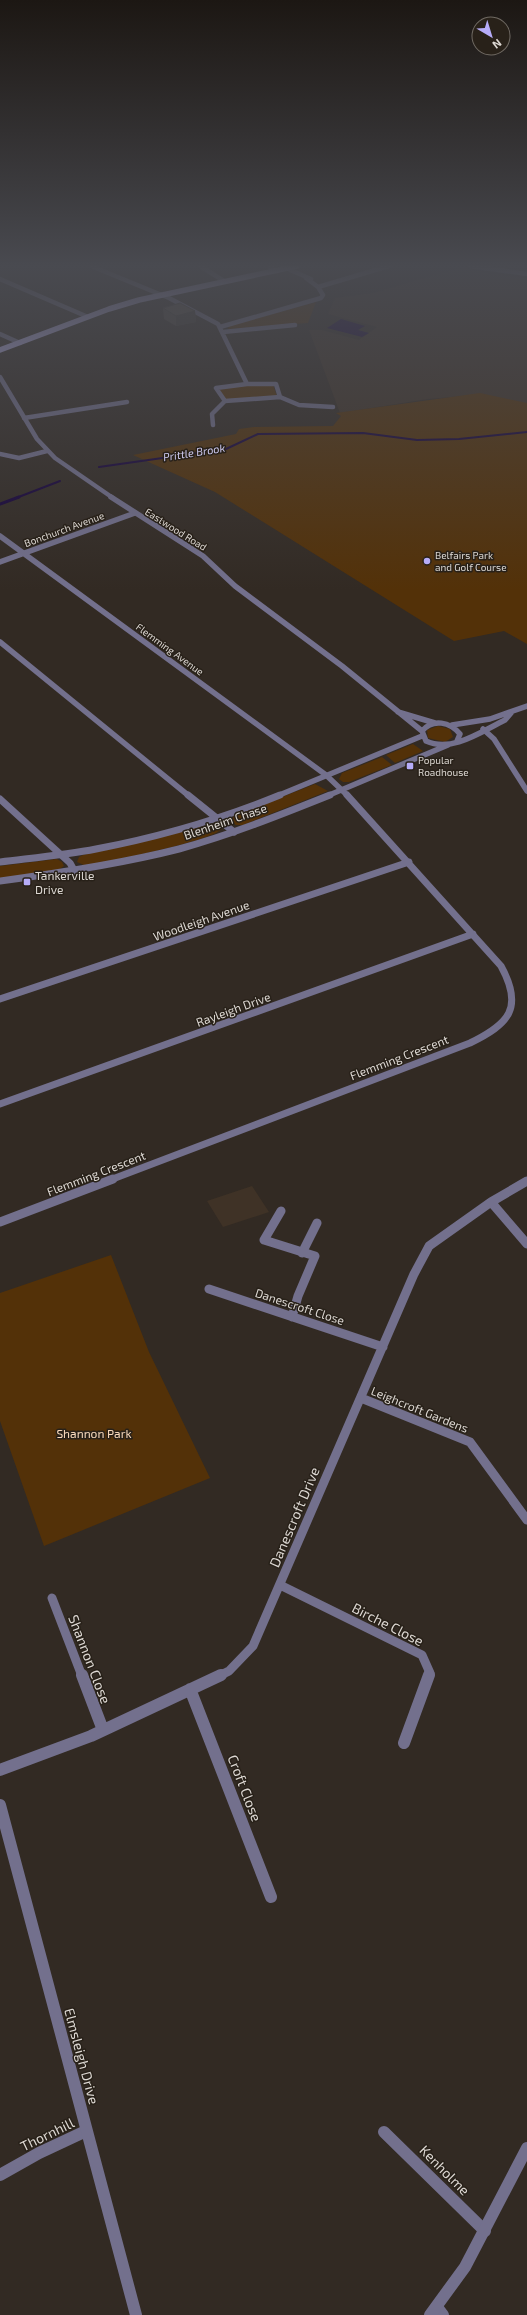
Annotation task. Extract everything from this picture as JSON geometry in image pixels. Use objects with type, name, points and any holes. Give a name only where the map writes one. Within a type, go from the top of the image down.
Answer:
[{"type":"street","points":[[242,374],[246,384]]},
{"type":"street","name":"Eastwood Road","points":[[0,377],[24,418],[47,451],[134,513],[203,556],[235,586],[342,666],[431,743],[448,745]]},
{"type":"street","points":[[225,402],[216,388],[246,384],[276,384],[280,397],[286,402],[308,406],[333,407]]},
{"type":"street","points":[[213,425],[212,414],[225,402],[280,397]]},
{"type":"street","points":[[24,418],[126,402]]},
{"type":"street","points":[[0,454],[19,458],[47,451]]},
{"type":"street","name":"Bonchurch Avenue","points":[[0,562],[134,513]]},
{"type":"street","name":"Flemming Avenue","points":[[0,536],[328,777]]},
{"type":"street","points":[[0,642],[234,832]]},
{"type":"street","points":[[452,725],[486,721],[527,706]]},
{"type":"street","name":"Eastwood Road","points":[[397,712],[436,723],[452,725]]},
{"type":"street","points":[[457,741],[505,720],[511,713]]},
{"type":"street","name":"Blenheim Chase","points":[[0,862],[62,855],[138,840],[218,818],[328,777],[422,734],[424,728],[436,723]]},
{"type":"street","points":[[452,725],[460,734],[457,741]]},
{"type":"street","points":[[483,729],[494,739],[527,791]]},
{"type":"street","name":"Blenheim Chase","points":[[0,881],[75,872],[165,852],[234,832],[457,741]]},
{"type":"street","name":"Flemming Crescent","points":[[0,1222],[491,1034],[503,1023],[512,1010],[515,995],[511,980],[473,934],[409,862],[342,789],[328,777]]},
{"type":"street","points":[[0,798],[62,855],[70,863],[75,872]]},
{"type":"street","name":"Woodleigh Avenue","points":[[0,999],[409,862]]},
{"type":"street","name":"Rayleigh Drive","points":[[0,1104],[473,934]]},
{"type":"street","name":"Danescroft Drive","points":[[0,1770],[103,1730],[229,1671],[253,1646],[383,1346],[429,1246],[492,1202],[527,1181]]},
{"type":"street","points":[[492,1202],[527,1244]]},
{"type":"street","points":[[282,1211],[264,1240],[315,1256],[298,1296],[292,1317]]},
{"type":"street","points":[[302,1253],[317,1223]]},
{"type":"street","name":"Danescroft Close","points":[[209,1289],[383,1346]]},
{"type":"street","name":"Leighcroft Gardens","points":[[361,1398],[470,1442],[527,1520]]},
{"type":"street","name":"Birche Close","points":[[280,1585],[422,1655],[430,1674],[404,1743]]},
{"type":"street","name":"Shannon Close","points":[[52,1598],[103,1730]]},
{"type":"street","name":"Croft Close","points":[[190,1689],[272,1897]]},
{"type":"street","name":"Elmsleigh Drive","points":[[0,1805],[136,2315]]},
{"type":"street","name":"Thornhill","points":[[0,2175],[39,2153],[86,2131]]},
{"type":"street","name":"Kenholme","points":[[384,2132],[485,2231]]},
{"type":"street","points":[[437,2312],[485,2231],[527,2148]]},
{"type":"shaded area","points":[[325,374],[527,374],[527,406],[475,395],[428,399],[340,413]]},
{"type":"shaded area","points":[[252,1186],[269,1212],[223,1227],[207,1201]]},
{"type":"green space","points":[[247,385],[273,385],[277,396],[226,401],[219,389]]},
{"type":"green space","name":"Belfairs Park and Golf Course","points":[[480,393],[527,403],[527,644],[504,631],[454,641],[215,492],[133,455],[236,434],[239,429],[254,427],[333,426],[341,416],[336,413]]},
{"type":"green space","points":[[438,726],[450,729],[453,737],[445,742],[428,738],[427,730]]},
{"type":"green space","points":[[413,744],[423,751],[395,763],[386,755]]},
{"type":"green space","points":[[382,757],[392,765],[349,782],[343,782],[339,779],[342,773]]},
{"type":"green space","points":[[315,784],[328,791],[243,825],[236,825],[231,822],[234,816]]},
{"type":"green space","points":[[213,824],[222,828],[216,833],[182,844],[86,866],[77,862],[79,857],[83,855]]},
{"type":"green space","points":[[57,859],[62,862],[64,866],[55,872],[0,878],[0,866]]},
{"type":"green space","name":"Shannon Park","points":[[111,1255],[149,1352],[210,1478],[44,1546],[0,1421],[0,1293]]},
{"type":"waterway","name":"Prittle Brook","points":[[99,467],[226,449],[258,434],[363,433],[417,440],[459,439],[527,432]]},
{"type":"waterway","name":"Prittle Brook","points":[[16,498],[60,481]]},
{"type":"waterway","name":"Prittle Brook","points":[[0,504],[19,497]]},
{"type":"place","name":"Belfairs Park and Golf Course","points":[[427,561]]},
{"type":"place","name":"Popular Roadhouse","points":[[410,766]]},
{"type":"place","name":"Tankerville Drive","points":[[27,882]]}]
